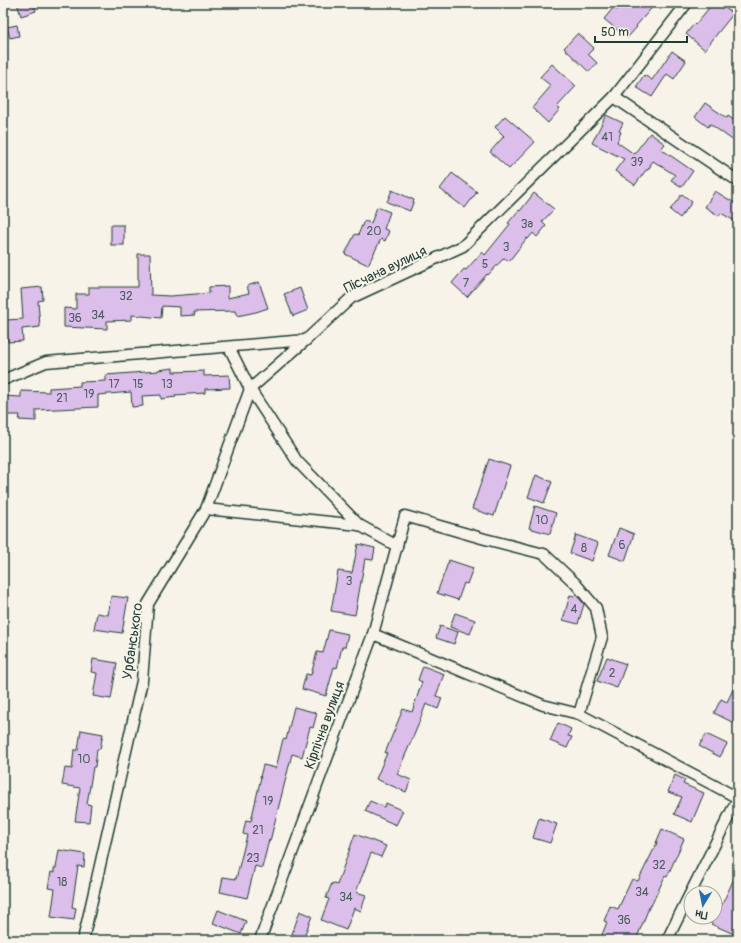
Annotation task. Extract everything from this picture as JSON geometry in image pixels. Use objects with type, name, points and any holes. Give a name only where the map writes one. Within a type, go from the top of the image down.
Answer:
[{"type":"street","name":"Пiсчана вулиця","points":[[306,340],[351,298],[463,246],[614,97],[688,3]]},
{"type":"street","points":[[614,97],[738,181]]},
{"type":"street","points":[[3,380],[46,362],[306,340]]},
{"type":"street","name":"Урбанського","points":[[83,940],[142,680],[148,604],[206,509],[250,389],[306,340]]},
{"type":"street","points":[[229,347],[250,389],[297,461],[359,525],[397,546]]},
{"type":"street","points":[[206,509],[359,525]]},
{"type":"street","name":"Кiрпiчна вулиця","points":[[260,940],[373,634],[405,516],[544,554],[575,583],[596,608],[602,638],[579,714]]},
{"type":"street","points":[[373,634],[543,705],[579,714],[738,798],[667,940]]},
{"type":"building","points":[[17,3],[33,3],[36,11],[21,16]]},
{"type":"building","points":[[623,3],[656,3],[627,38],[604,19],[614,7],[617,10]]},
{"type":"building","points":[[713,3],[719,3],[733,14],[705,50],[686,34]]},
{"type":"building","points":[[17,25],[19,36],[10,38],[7,27]]},
{"type":"building","points":[[578,33],[594,48],[588,54],[597,63],[589,72],[564,48]]},
{"type":"building","points":[[672,51],[686,61],[674,79],[667,74],[652,97],[636,87],[644,75],[652,80]]},
{"type":"building","points":[[552,64],[576,86],[557,107],[560,109],[548,123],[532,108],[551,86],[540,77]]},
{"type":"building","points":[[705,103],[727,118],[728,116],[738,123],[738,144],[710,124],[708,127],[695,117]]},
{"type":"building","points":[[606,115],[623,123],[619,131],[621,132],[617,142],[634,154],[650,133],[665,144],[661,149],[693,171],[682,187],[671,180],[675,175],[653,161],[648,170],[646,170],[635,185],[615,171],[624,159],[592,143]]},
{"type":"building","points":[[505,116],[535,142],[509,169],[490,152],[504,136],[495,127]]},
{"type":"building","points":[[452,173],[477,192],[465,208],[440,189]]},
{"type":"building","points":[[392,190],[414,200],[410,211],[387,202]]},
{"type":"building","points":[[715,191],[738,205],[738,223],[721,213],[719,216],[705,207]]},
{"type":"building","points":[[534,193],[554,209],[542,222],[546,226],[537,237],[533,233],[528,239],[527,238],[509,261],[504,258],[488,275],[487,274],[467,297],[452,283],[482,252],[485,255],[510,224],[508,223],[519,210],[520,211]]},
{"type":"building","points":[[682,194],[692,202],[680,218],[670,210]]},
{"type":"building","points":[[377,207],[390,212],[384,229],[389,231],[385,241],[381,239],[368,265],[345,254],[355,234],[358,235],[364,221],[371,223]]},
{"type":"building","points":[[111,225],[124,225],[124,245],[111,245]]},
{"type":"building","points":[[138,254],[150,254],[151,295],[170,296],[209,293],[209,287],[228,286],[228,298],[249,293],[247,286],[259,282],[268,308],[237,316],[235,311],[194,312],[195,315],[180,316],[180,307],[162,306],[161,318],[132,315],[132,320],[107,321],[107,329],[64,327],[64,308],[76,309],[76,294],[89,294],[89,287],[138,287]]},
{"type":"building","points":[[42,287],[43,300],[38,301],[40,327],[22,329],[23,341],[8,342],[6,320],[23,319],[21,289]]},
{"type":"building","points":[[300,288],[308,310],[293,316],[284,294]]},
{"type":"building","points":[[173,368],[173,372],[204,371],[204,376],[229,375],[230,388],[205,389],[205,393],[175,395],[176,397],[161,399],[161,395],[142,396],[143,406],[132,407],[131,392],[98,395],[98,407],[36,410],[36,421],[19,420],[20,415],[3,415],[3,396],[21,397],[21,391],[49,392],[49,388],[80,386],[80,382],[106,381],[106,375],[158,371]]},
{"type":"building","points":[[489,459],[510,466],[494,516],[472,509]]},
{"type":"building","points":[[536,475],[552,482],[544,503],[528,497]]},
{"type":"building","points":[[535,506],[556,513],[550,534],[529,528]]},
{"type":"building","points":[[619,528],[634,534],[625,561],[609,555]]},
{"type":"building","points":[[576,535],[598,543],[592,561],[570,553]]},
{"type":"building","points":[[358,544],[375,548],[373,560],[365,559],[355,615],[331,611],[338,571],[352,573]]},
{"type":"building","points":[[449,560],[473,568],[467,584],[464,583],[458,600],[437,593]]},
{"type":"building","points":[[570,595],[578,597],[584,604],[578,624],[563,620]]},
{"type":"building","points":[[111,596],[128,598],[122,633],[94,629],[97,613],[108,615]]},
{"type":"building","points":[[455,613],[475,620],[470,634],[450,627]]},
{"type":"building","points":[[440,626],[458,632],[454,644],[436,638]]},
{"type":"building","points":[[329,630],[348,634],[345,647],[342,647],[337,668],[334,667],[326,696],[302,689],[306,674],[311,675],[317,652],[323,653]]},
{"type":"building","points":[[607,657],[626,664],[617,688],[597,681]]},
{"type":"building","points":[[93,659],[117,663],[111,699],[93,696],[97,673],[91,672]]},
{"type":"building","points":[[423,666],[444,674],[436,696],[442,698],[438,709],[426,704],[397,774],[411,780],[406,792],[376,779],[403,709],[412,712],[422,682],[418,680]]},
{"type":"building","points":[[738,679],[738,725],[714,713],[721,699],[727,702]]},
{"type":"building","points":[[294,707],[317,713],[313,728],[310,727],[302,757],[292,754],[262,868],[255,866],[247,898],[220,892],[223,877],[236,879],[247,835],[243,834],[246,820],[251,821],[263,765],[276,768],[283,739],[286,740]]},
{"type":"building","points":[[558,723],[571,729],[568,736],[572,737],[567,748],[550,741]]},
{"type":"building","points":[[81,730],[103,734],[100,749],[97,749],[95,767],[93,767],[87,804],[91,805],[89,822],[75,821],[80,788],[62,785],[65,768],[72,769],[74,750],[78,750]]},
{"type":"building","points":[[706,734],[727,744],[720,757],[699,746]]},
{"type":"building","points":[[675,775],[685,780],[683,784],[704,793],[692,822],[674,814],[682,797],[668,792]]},
{"type":"building","points":[[370,801],[384,807],[386,803],[403,811],[396,825],[365,811]]},
{"type":"building","points":[[539,818],[557,824],[550,843],[533,838]]},
{"type":"building","points":[[662,829],[684,839],[667,877],[665,876],[651,906],[650,905],[636,940],[600,940],[607,922],[604,921],[610,906],[618,909],[632,879],[638,881],[657,843]]},
{"type":"building","points":[[355,834],[386,846],[381,857],[371,853],[356,892],[366,895],[361,911],[354,908],[346,930],[321,920],[329,899],[326,898],[332,883],[337,885]]},
{"type":"building","points":[[59,850],[85,854],[84,867],[78,866],[72,907],[76,908],[74,920],[51,917],[55,889],[48,888],[51,872],[54,873],[54,868],[56,868]]},
{"type":"building","points":[[738,870],[738,925],[734,934],[713,925],[723,925],[723,902]]},
{"type":"building","points":[[218,910],[246,921],[241,934],[213,923]]},
{"type":"building","points":[[300,911],[312,916],[303,939],[292,934]]}]
